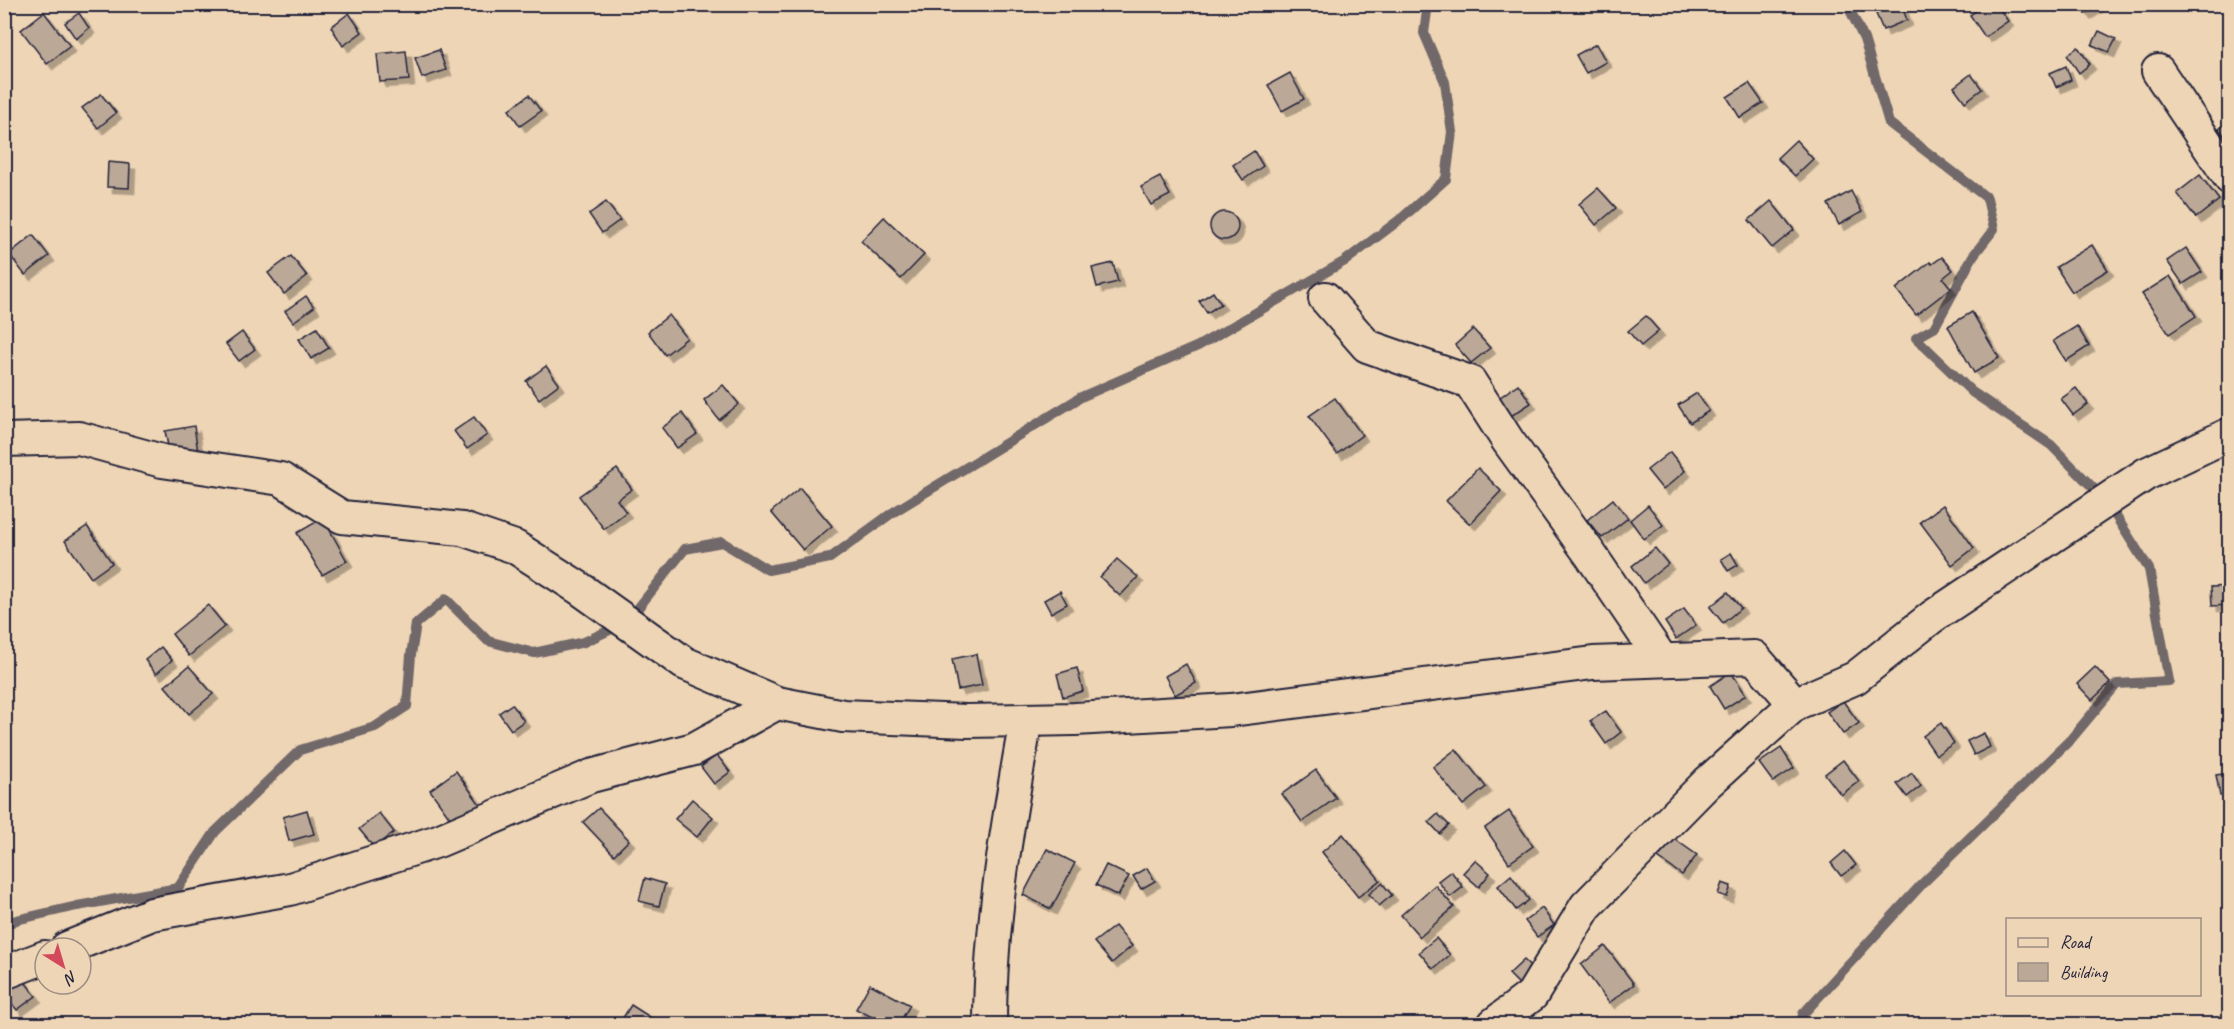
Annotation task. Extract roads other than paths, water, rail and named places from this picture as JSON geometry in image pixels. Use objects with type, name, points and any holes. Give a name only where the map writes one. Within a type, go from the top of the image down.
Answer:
[{"type":"street","points":[[2158,72],[2229,178]]},
{"type":"street","points":[[1325,298],[1367,346],[1470,382],[1508,441],[1590,554],[1662,660]]},
{"type":"street","points":[[1494,1024],[1532,995],[1586,906],[1707,783],[1795,704],[1855,678],[1932,617],[2146,474],[2229,434]]},
{"type":"street","points":[[4,440],[79,438],[162,461],[280,479],[342,517],[462,529],[515,547],[579,588],[684,663],[777,703],[843,717],[968,721],[1026,720],[1231,710],[1593,663],[1754,657],[1795,704]]},
{"type":"street","points":[[93,938],[152,914],[290,889],[438,841],[591,776],[694,749],[777,703]]},
{"type":"street","points":[[990,1024],[990,977],[1001,863],[1026,720]]},
{"type":"street","points":[[4,973],[33,962]]},
{"type":"waterway","points":[[4,926],[16,920],[77,906],[178,888],[215,832],[300,750],[375,727],[407,706],[416,624],[446,599],[488,641],[534,653],[584,642],[627,622],[685,549],[722,542],[768,570],[830,558],[892,513],[1081,397],[1198,346],[1345,261],[1402,218],[1446,179],[1452,132],[1445,82],[1424,33],[1428,4]]},
{"type":"waterway","points":[[1801,1024],[1803,1014],[1922,884],[2071,739],[2117,684],[2169,681],[2149,569],[2107,502],[2051,445],[1972,392],[1916,338],[1934,328],[1973,256],[1994,229],[1987,198],[1889,123],[1864,39],[1847,4]]}]
